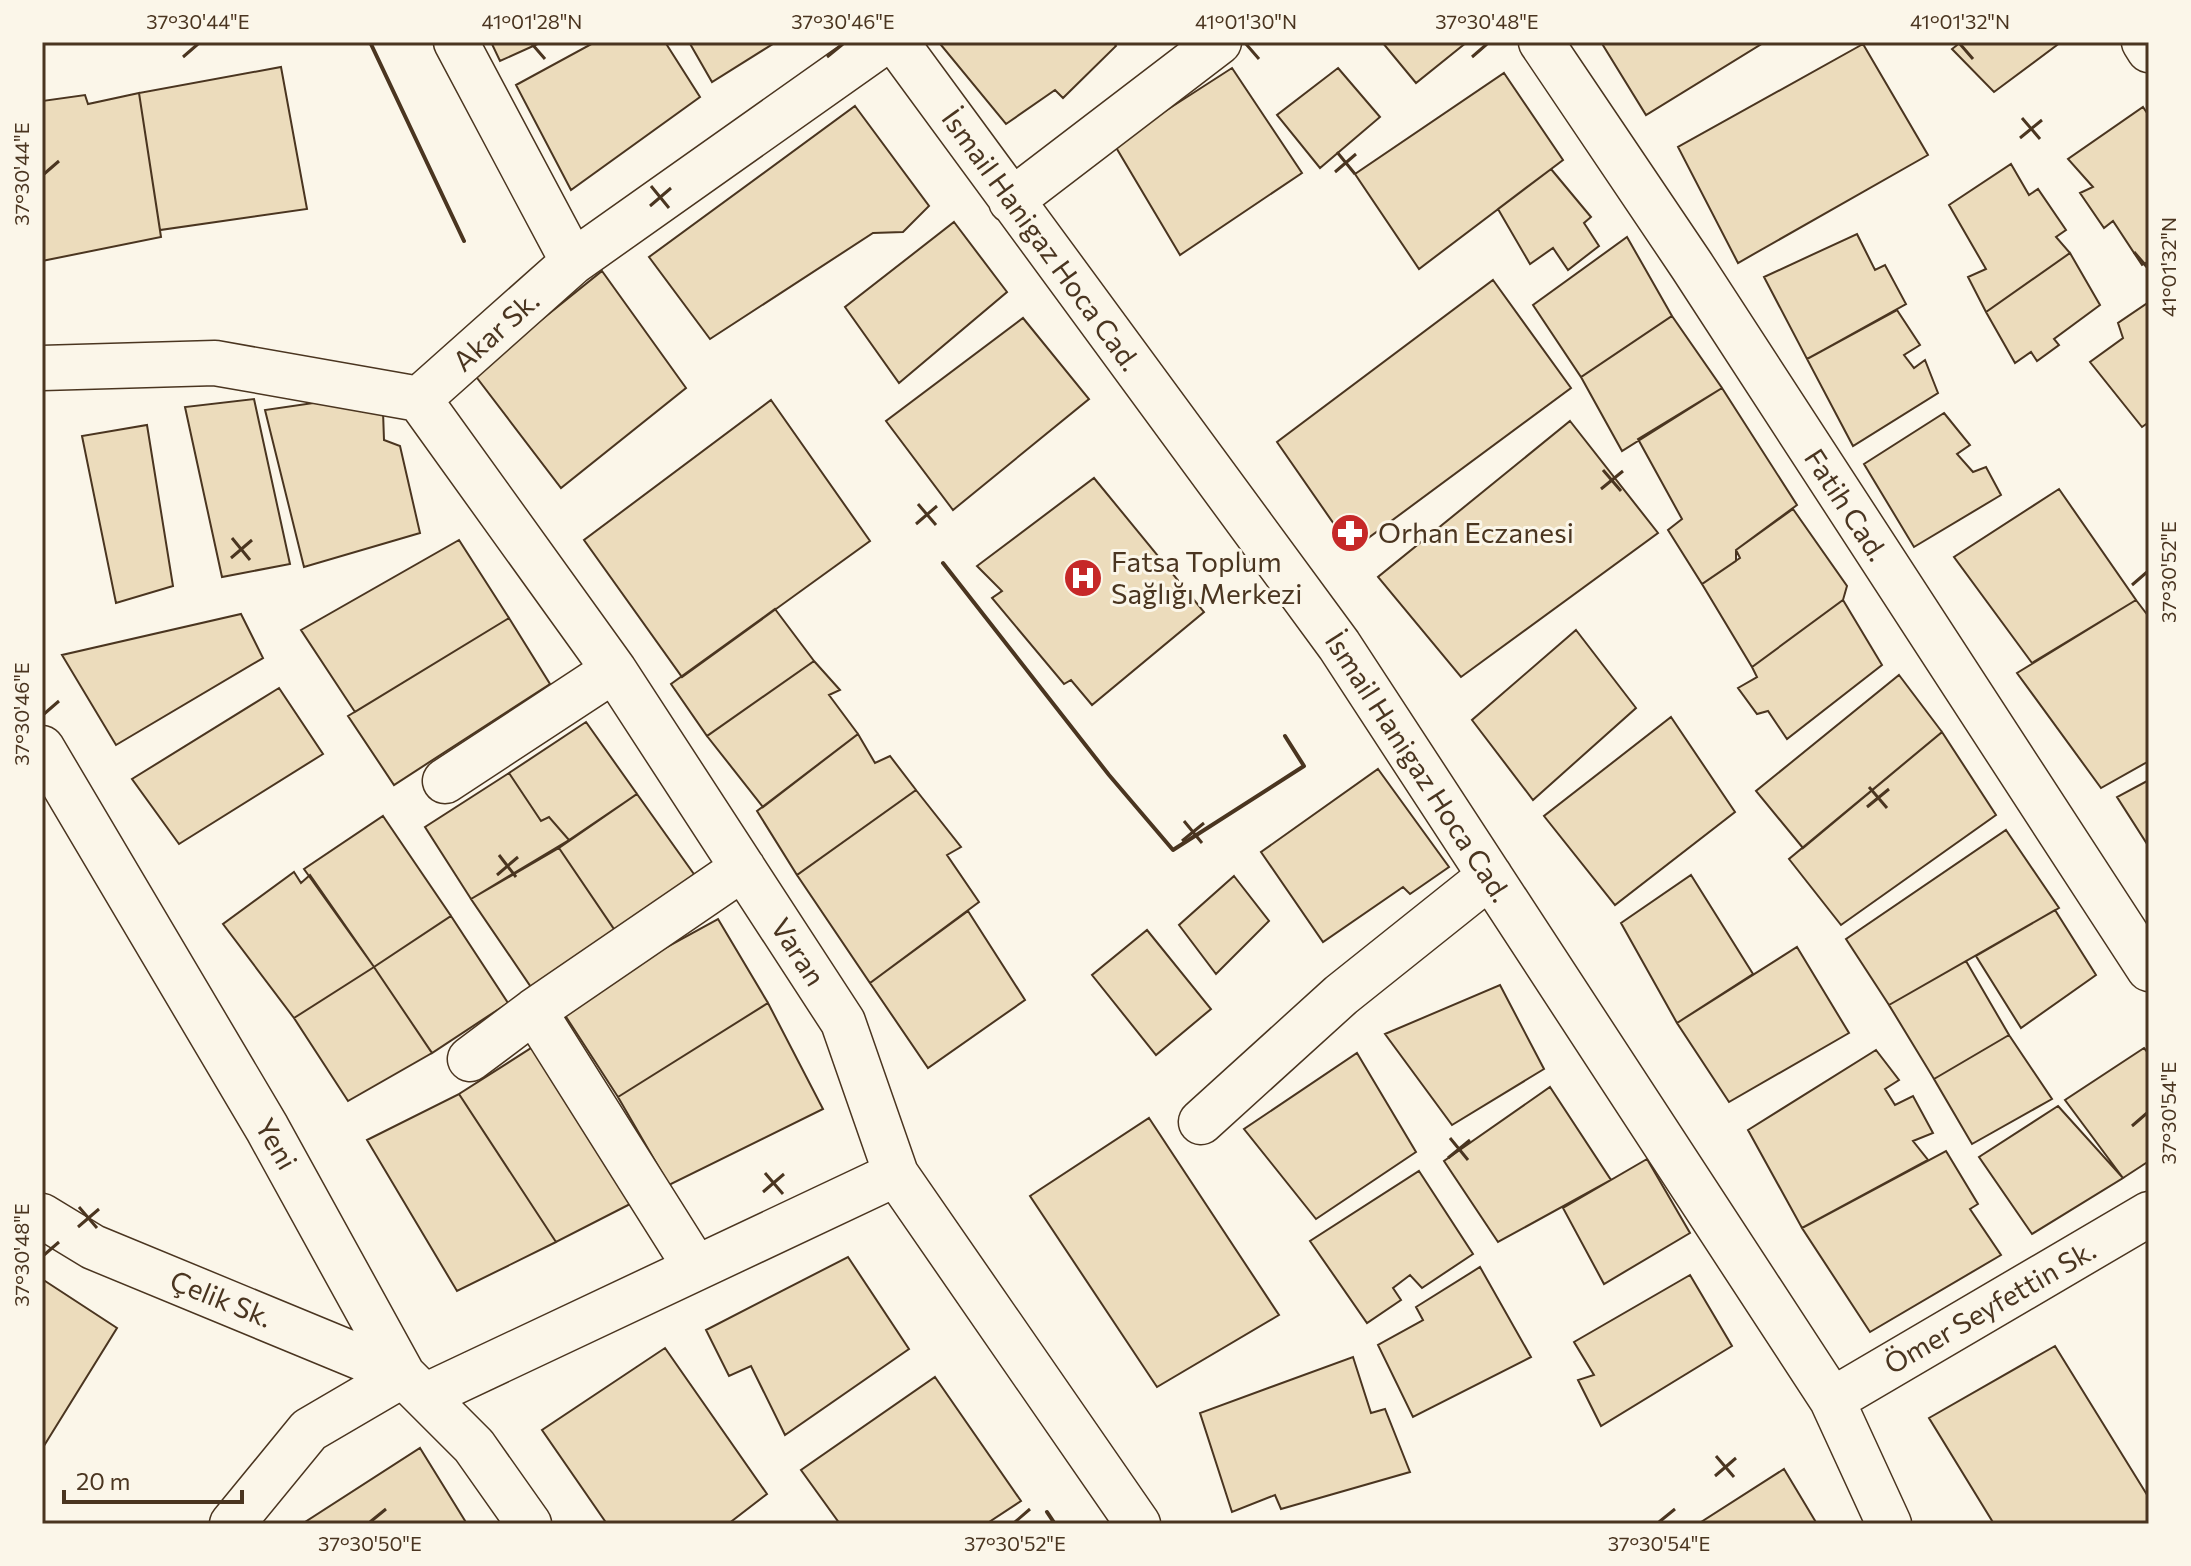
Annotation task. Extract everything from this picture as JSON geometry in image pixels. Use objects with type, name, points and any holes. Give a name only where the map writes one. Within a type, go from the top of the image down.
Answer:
[{"type":"street","points":[[456,42],[573,262]]},
{"type":"street","name":"Akar Sk.","points":[[419,399],[573,262],[884,42]]},
{"type":"street","name":"İsmail Hanigaz Hoca Cad.","points":[[896,42],[1339,645],[1832,1400],[1889,1524]]},
{"type":"street","points":[[1011,201],[1219,42]]},
{"type":"street","name":"Fatih Cad.","points":[[1541,42],[1692,266],[2149,969]]},
{"type":"street","points":[[2144,42],[2149,50]]},
{"type":"street","points":[[42,368],[215,363],[419,399]]},
{"type":"street","name":"Varan","points":[[419,399],[614,670],[843,1022],[896,1174],[1138,1524]]},
{"type":"street","points":[[445,781],[614,670]]},
{"type":"street","name":"Yeni","points":[[42,748],[267,1128],[414,1385],[474,1446],[529,1524]]},
{"type":"street","points":[[470,1059],[534,1011],[743,868]]},
{"type":"street","points":[[1201,1122],[1341,995],[1490,876]]},
{"type":"street","points":[[534,1011],[696,1268]]},
{"type":"street","points":[[232,1524],[309,1430],[696,1268],[896,1174]]},
{"type":"street","name":"Ömer Seyfettin Sk.","points":[[1832,1400],[2149,1214]]},
{"type":"street","name":"Çelik Sk.","points":[[42,1216],[93,1247],[414,1385]]},
{"type":"building","points":[[491,42],[542,42],[500,61]]},
{"type":"building","points":[[595,42],[665,42],[700,97],[571,190],[516,85]]},
{"type":"building","points":[[689,42],[776,42],[712,82]]},
{"type":"building","points":[[946,42],[1113,42],[1116,46],[1063,98],[1055,90],[1006,124],[941,45]]},
{"type":"building","points":[[1382,42],[1467,42],[1416,83]]},
{"type":"building","points":[[1601,42],[1762,42],[1763,43],[1646,115]]},
{"type":"building","points":[[1961,42],[2061,42],[1994,92],[1952,49]]},
{"type":"building","points":[[1863,44],[1928,155],[1738,263],[1678,147]]},
{"type":"building","points":[[281,67],[307,209],[160,230],[139,93]]},
{"type":"building","points":[[1232,68],[1302,173],[1180,255],[1114,144]]},
{"type":"building","points":[[1338,68],[1380,117],[1320,168],[1277,115]]},
{"type":"building","points":[[1504,73],[1563,160],[1419,269],[1355,174]]},
{"type":"building","points":[[139,93],[161,237],[42,261],[42,101],[85,95],[88,104]]},
{"type":"building","points":[[855,106],[929,206],[903,232],[873,233],[710,339],[649,257]]},
{"type":"building","points":[[2143,107],[2149,116],[2149,261],[2142,265],[2113,221],[2104,228],[2080,193],[2093,187],[2068,159]]},
{"type":"building","points":[[2011,164],[2029,195],[2038,189],[2066,230],[2056,237],[2070,253],[1986,312],[1968,277],[1986,269],[1949,205]]},
{"type":"building","points":[[1551,169],[1591,217],[1584,223],[1599,246],[1568,270],[1553,248],[1530,264],[1498,209]]},
{"type":"building","points":[[954,222],[1007,292],[899,383],[845,307]]},
{"type":"building","points":[[1857,234],[1875,270],[1885,265],[1906,304],[1807,359],[1764,277]]},
{"type":"building","points":[[1627,237],[1672,316],[1581,377],[1533,305]]},
{"type":"building","points":[[2070,253],[2100,305],[2054,339],[2059,345],[2037,361],[2031,352],[2015,363],[1986,312]]},
{"type":"building","points":[[602,271],[686,388],[561,488],[474,374]]},
{"type":"building","points":[[1493,280],[1571,388],[1352,550],[1277,442]]},
{"type":"building","points":[[2149,302],[2149,422],[2142,427],[2090,362],[2123,338],[2118,323]]},
{"type":"building","points":[[1897,310],[1920,345],[1904,355],[1914,368],[1925,360],[1938,393],[1853,446],[1807,359]]},
{"type":"building","points":[[1672,316],[1722,388],[1622,451],[1581,377]]},
{"type":"building","points":[[1023,318],[1089,399],[953,510],[886,421]]},
{"type":"building","points":[[1722,388],[1797,505],[1736,550],[1736,561],[1702,584],[1668,530],[1682,519],[1638,439]]},
{"type":"building","points":[[254,399],[290,564],[222,577],[185,407]]},
{"type":"building","points":[[334,400],[383,411],[384,440],[400,446],[420,533],[304,567],[265,410]]},
{"type":"building","points":[[771,400],[870,541],[682,677],[584,540]]},
{"type":"building","points":[[1944,413],[1970,445],[1957,454],[1973,472],[1986,467],[2001,495],[1914,547],[1864,464]]},
{"type":"building","points":[[1570,421],[1658,533],[1461,677],[1378,577]]},
{"type":"building","points":[[147,425],[173,586],[116,603],[82,436]]},
{"type":"building","name":"Fatsa Toplum Sağlığı Merkezi","points":[[1094,478],[1204,612],[1092,705],[1071,680],[1064,684],[992,598],[1002,591],[977,566]]},
{"type":"building","points":[[2059,489],[2136,600],[2032,663],[1954,557]]},
{"type":"building","points":[[1793,509],[1847,586],[1843,600],[1752,667],[1702,584],[1740,558],[1736,550]]},
{"type":"building","points":[[459,540],[509,618],[355,712],[301,630]]},
{"type":"building","points":[[1843,600],[1882,665],[1787,739],[1768,711],[1757,714],[1738,688],[1757,677],[1752,667]]},
{"type":"building","points":[[2136,600],[2149,617],[2149,761],[2101,788],[2017,673]]},
{"type":"building","points":[[775,609],[814,661],[707,736],[671,684]]},
{"type":"building","points":[[241,614],[263,658],[116,745],[62,655]]},
{"type":"building","points":[[509,618],[550,684],[394,785],[348,716]]},
{"type":"building","points":[[1576,630],[1636,708],[1533,800],[1472,720]]},
{"type":"building","points":[[814,661],[840,690],[829,695],[858,734],[763,807],[707,736]]},
{"type":"building","points":[[1899,675],[1942,732],[1803,848],[1756,791]]},
{"type":"building","points":[[279,688],[323,754],[179,844],[132,779]]},
{"type":"building","points":[[1671,717],[1735,812],[1615,905],[1544,816]]},
{"type":"building","points":[[586,722],[637,794],[569,840],[549,817],[541,821],[509,773]]},
{"type":"building","points":[[1942,732],[1996,815],[1841,925],[1789,859]]},
{"type":"building","points":[[858,734],[875,763],[890,756],[916,790],[797,875],[757,811]]},
{"type":"building","points":[[1378,769],[1449,867],[1410,894],[1403,887],[1323,942],[1261,852]]},
{"type":"building","points":[[509,773],[541,821],[549,817],[569,840],[471,899],[425,827]]},
{"type":"building","points":[[2149,780],[2149,847],[2117,797]]},
{"type":"building","points":[[916,790],[961,847],[947,855],[979,902],[870,983],[797,875]]},
{"type":"building","points":[[637,794],[696,877],[616,932],[559,848]]},
{"type":"building","points":[[383,816],[451,916],[374,967],[304,869]]},
{"type":"building","points":[[2006,830],[2059,908],[1889,1005],[1846,939]]},
{"type":"building","points":[[559,848],[616,932],[533,990],[471,899]]},
{"type":"building","points":[[294,872],[301,883],[310,875],[374,967],[294,1018],[223,924]]},
{"type":"building","points":[[1691,875],[1753,974],[1677,1023],[1621,923]]},
{"type":"building","points":[[1234,876],[1269,921],[1216,974],[1179,925]]},
{"type":"building","points":[[2055,910],[2096,975],[2021,1028],[1976,956]]},
{"type":"building","points":[[968,911],[1025,1000],[928,1068],[870,983]]},
{"type":"building","points":[[451,916],[508,1003],[432,1053],[374,967]]},
{"type":"building","points":[[718,919],[768,1003],[618,1097],[559,1006]]},
{"type":"building","points":[[1147,930],[1211,1009],[1156,1055],[1092,975]]},
{"type":"building","points":[[1797,947],[1849,1033],[1729,1102],[1677,1023]]},
{"type":"building","points":[[1966,961],[2009,1035],[1934,1079],[1889,1005]]},
{"type":"building","points":[[374,967],[432,1053],[348,1101],[294,1018]]},
{"type":"building","points":[[1500,985],[1544,1069],[1452,1125],[1385,1034]]},
{"type":"building","points":[[768,1003],[823,1109],[669,1185],[618,1097]]},
{"type":"building","points":[[2009,1035],[2052,1099],[1972,1144],[1934,1079]]},
{"type":"building","points":[[539,1043],[636,1201],[556,1242],[459,1094]]},
{"type":"building","points":[[2144,1048],[2149,1054],[2149,1161],[2123,1178],[2065,1100]]},
{"type":"building","points":[[1876,1050],[1899,1080],[1885,1089],[1895,1105],[1913,1096],[1933,1133],[1913,1141],[1928,1160],[1802,1228],[1748,1130]]},
{"type":"building","points":[[1357,1053],[1416,1152],[1316,1219],[1244,1129]]},
{"type":"building","points":[[1550,1087],[1611,1180],[1498,1242],[1444,1161]]},
{"type":"building","points":[[459,1094],[556,1242],[457,1291],[367,1140]]},
{"type":"building","points":[[2058,1106],[2123,1178],[2032,1234],[1979,1157]]},
{"type":"building","points":[[1149,1118],[1279,1315],[1157,1387],[1030,1196]]},
{"type":"building","points":[[1946,1151],[1978,1204],[1970,1209],[2001,1255],[1870,1332],[1802,1228]]},
{"type":"building","points":[[1647,1159],[1690,1233],[1604,1284],[1563,1208]]},
{"type":"building","points":[[1419,1171],[1473,1254],[1422,1288],[1410,1275],[1393,1288],[1401,1300],[1367,1323],[1310,1241]]},
{"type":"building","points":[[848,1257],[909,1349],[785,1435],[751,1366],[729,1376],[706,1330]]},
{"type":"building","points":[[1480,1267],[1531,1357],[1413,1417],[1378,1345],[1423,1320],[1416,1307]]},
{"type":"building","points":[[1690,1275],[1732,1346],[1601,1426],[1578,1380],[1594,1375],[1574,1342]]},
{"type":"building","points":[[42,1279],[117,1328],[42,1449]]},
{"type":"building","points":[[2055,1346],[2149,1498],[2149,1524],[1994,1524],[1929,1418]]},
{"type":"building","points":[[665,1348],[767,1494],[728,1524],[607,1524],[542,1430]]},
{"type":"building","points":[[1353,1357],[1371,1413],[1385,1409],[1410,1472],[1281,1509],[1275,1495],[1232,1512],[1200,1413]]},
{"type":"building","points":[[935,1377],[1021,1501],[986,1524],[840,1524],[801,1470]]},
{"type":"building","points":[[420,1448],[467,1524],[302,1524]]},
{"type":"building","points":[[1784,1469],[1817,1524],[1698,1524]]},
{"type":"wall","points":[[370,42],[464,241]]},
{"type":"wall","points":[[943,563],[1109,775],[1173,850],[1304,766],[1285,736]]},
{"type":"wall","points":[[1047,1512],[1055,1524]]},
{"type":"place","name":"Orhan Eczanesi","points":[[1350,533]]},
{"type":"place","name":"Fatsa Toplum Sağlığı Merkezi","points":[[1083,578]]}]
